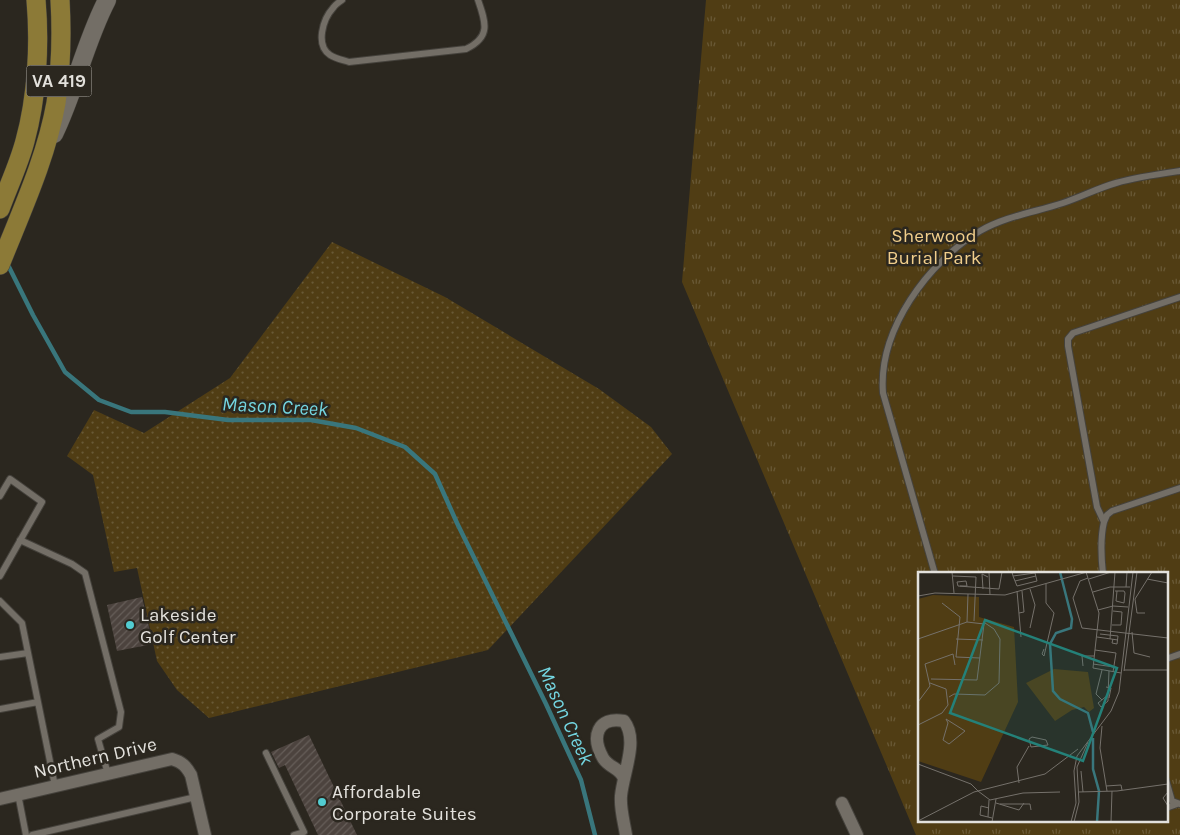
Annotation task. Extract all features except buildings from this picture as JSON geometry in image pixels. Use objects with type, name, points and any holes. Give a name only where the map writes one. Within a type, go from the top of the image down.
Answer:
[{"type":"main road","points":[[0,209],[25,140],[34,92],[38,50],[36,0]]},
{"type":"main road","name":"VA 419","points":[[41,159],[56,103],[62,27],[60,0]]},
{"type":"main road","points":[[0,265],[41,159],[63,114],[107,0]]},
{"type":"street","name":"Northern Drive","points":[[0,799],[172,759],[187,767],[191,775],[205,835]]},
{"type":"street","points":[[624,779],[621,806],[626,835]]},
{"type":"street","points":[[842,802],[857,835]]},
{"type":"lane","points":[[342,0],[333,7],[326,18],[321,39],[328,54],[349,62],[466,49],[476,44],[485,30],[484,16],[478,0]]},
{"type":"lane","points":[[934,572],[883,393],[882,377],[884,362],[894,331],[905,308],[937,266],[962,243],[981,230],[1002,220],[1062,203],[1115,183],[1180,171]]},
{"type":"lane","points":[[1104,522],[1097,507],[1068,339],[1072,333],[1180,298]]},
{"type":"lane","points":[[0,496],[10,479],[42,502],[0,576]]},
{"type":"lane","points":[[1104,572],[1101,557],[1102,532],[1107,516],[1112,511],[1180,488]]},
{"type":"lane","points":[[20,540],[72,564],[85,573],[121,712],[119,727],[98,739],[108,774]]},
{"type":"lane","points":[[0,601],[22,623],[55,786]]},
{"type":"lane","points":[[0,657],[28,653]]},
{"type":"lane","points":[[1168,658],[1180,654]]},
{"type":"lane","points":[[0,709],[38,702]]},
{"type":"lane","points":[[266,753],[305,833],[294,835]]},
{"type":"lane","points":[[1168,787],[1172,801],[1178,804]]},
{"type":"lane","points":[[18,794],[26,835]]},
{"type":"lane","points":[[32,835],[196,797]]},
{"type":"green space","name":"Sherwood Burial Park","points":[[706,0],[1180,0],[1180,835],[916,835],[682,282]]},
{"type":"green space","points":[[332,242],[445,297],[599,389],[651,427],[672,454],[488,650],[209,718],[177,690],[157,661],[137,568],[114,572],[93,475],[67,456],[94,410],[144,433],[230,378]]},
{"type":"waterway","name":"Mason Creek","points":[[7,263],[65,372],[99,400],[131,412],[165,412],[228,420],[311,420],[356,428],[405,447],[435,474],[581,780],[595,835]]},
{"type":"place","name":"Lakeside Golf Center","points":[[130,625]]},
{"type":"place","name":"Affordable Corporate Suites","points":[[322,802]]}]
